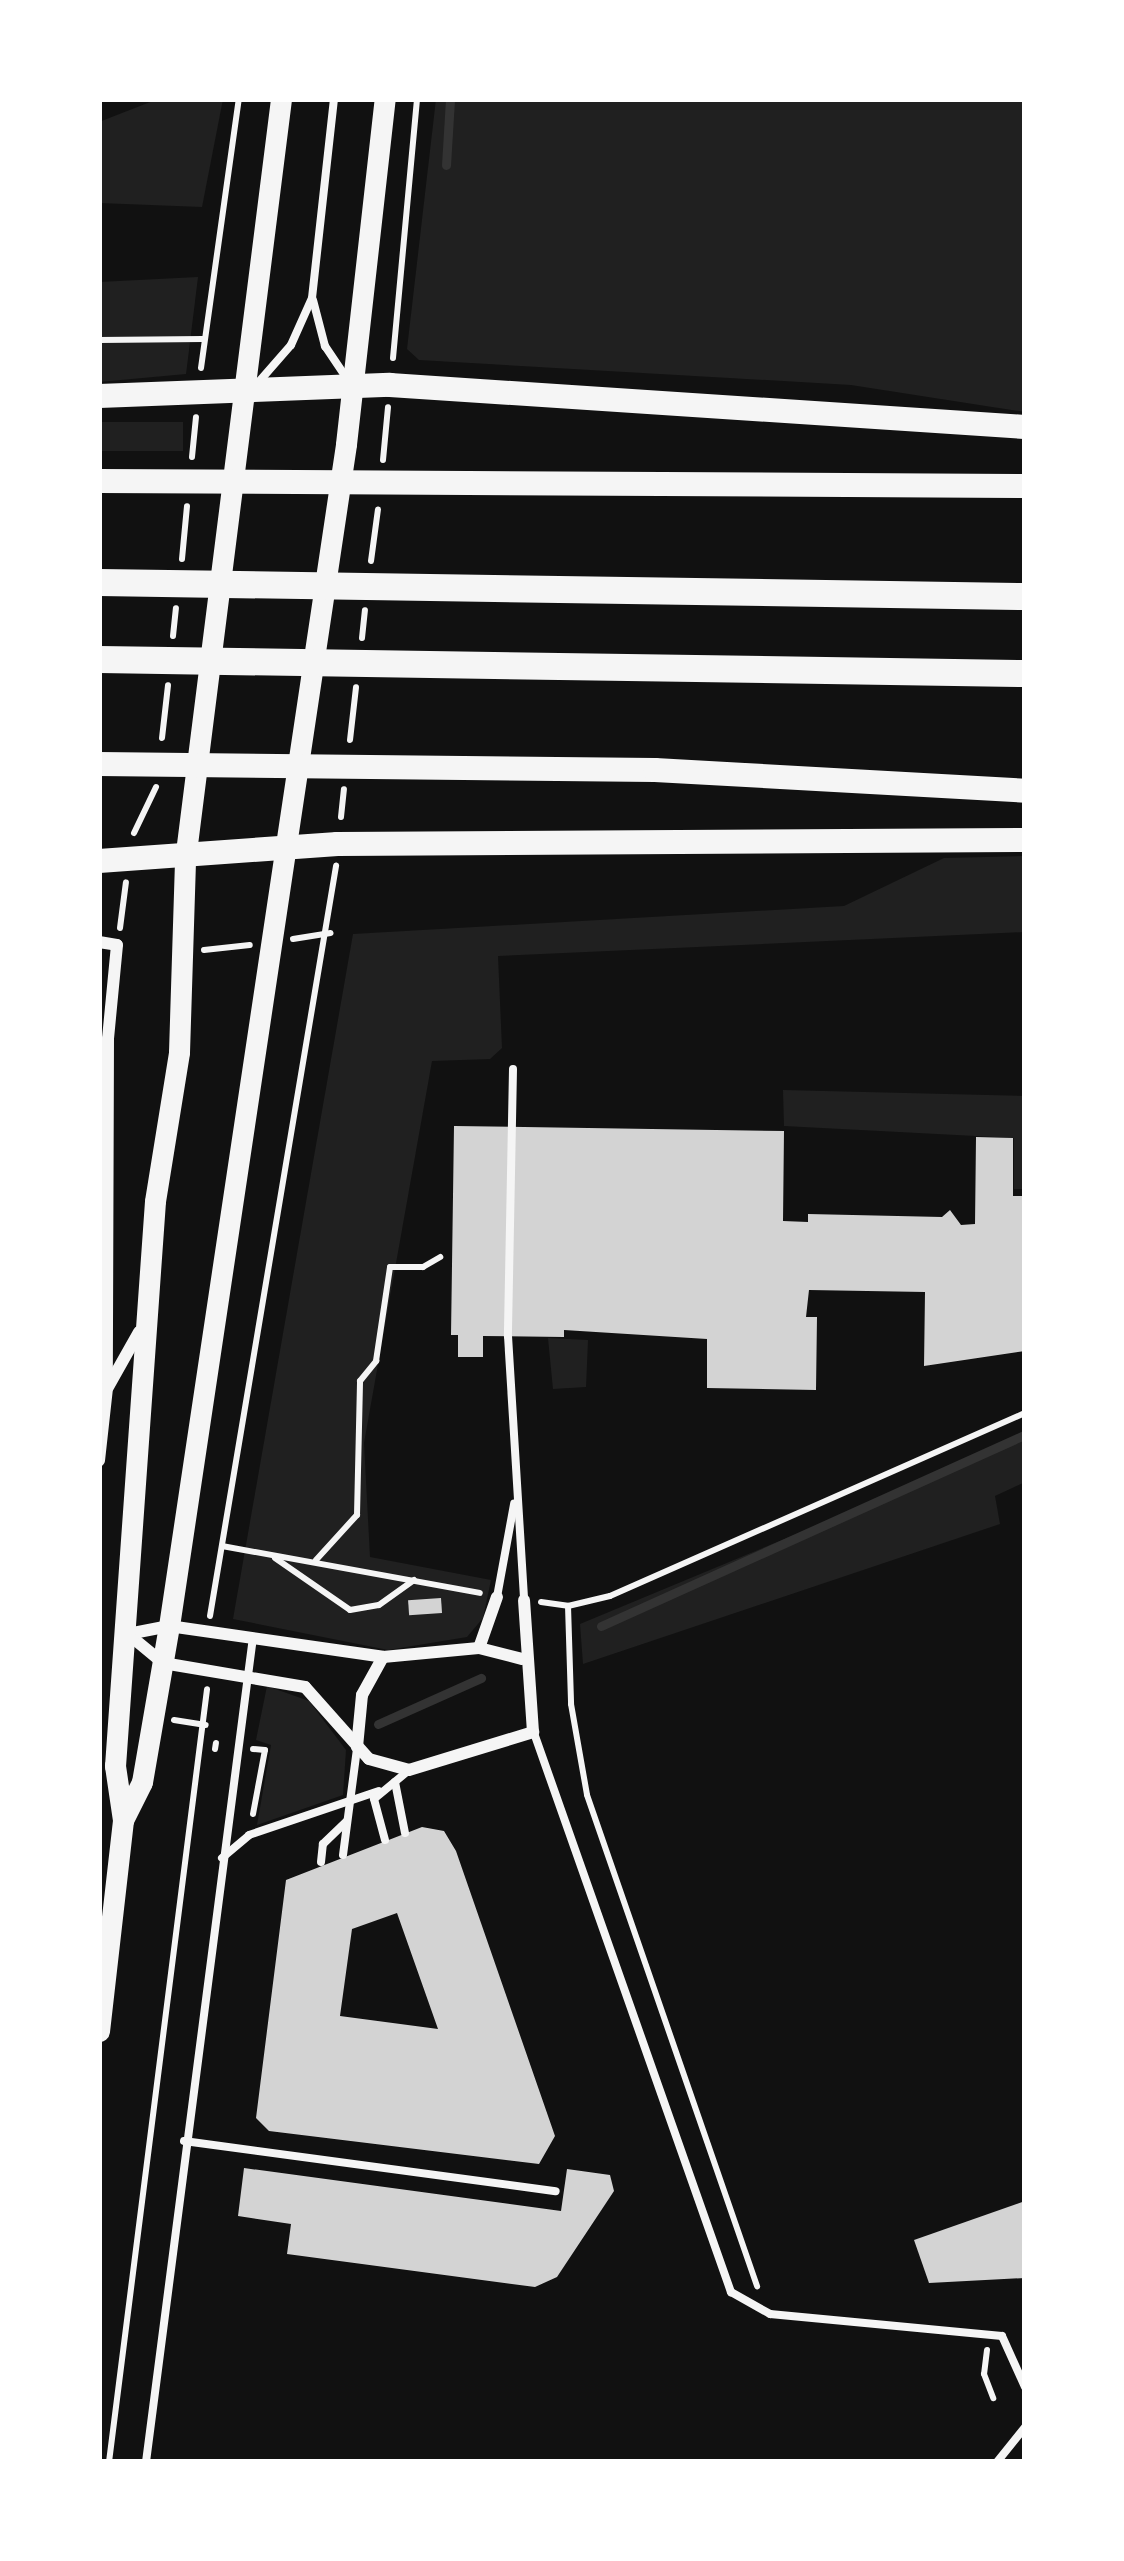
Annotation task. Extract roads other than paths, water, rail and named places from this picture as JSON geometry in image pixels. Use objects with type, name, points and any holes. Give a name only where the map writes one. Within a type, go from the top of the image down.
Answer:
[{"type":"highway","points":[[99,396],[247,395],[390,385],[1025,427]]},
{"type":"highway","points":[[99,481],[418,487],[1025,486]]},
{"type":"highway","points":[[99,582],[1025,596]]},
{"type":"highway","points":[[99,659],[1025,673]]},
{"type":"highway","points":[[108,765],[655,770],[1025,791]]},
{"type":"highway","points":[[99,861],[185,860],[338,844],[1025,840]]},
{"type":"main road","points":[[99,2032],[123,1820],[115,1766],[128,1634],[155,1201],[178,1052],[185,860],[247,395],[280,99]]},
{"type":"main road","points":[[123,1820],[142,1782],[169,1626],[351,385],[385,99]]},
{"type":"street","points":[[99,942],[117,945],[108,1039],[107,1388],[99,1460]]},
{"type":"street","points":[[107,1388],[149,1308]]},
{"type":"street","points":[[478,1648],[497,1597]]},
{"type":"street","points":[[128,1634],[163,1663],[248,1673],[305,1687],[357,1748],[384,1768],[409,1770],[533,1732],[522,1659],[524,1600]]},
{"type":"street","points":[[128,1634],[169,1626],[383,1657],[478,1648],[522,1659]]},
{"type":"street","points":[[357,1748],[362,1695],[383,1657]]},
{"type":"lane","points":[[247,395],[291,345],[312,298],[334,99]]},
{"type":"lane","points":[[312,298],[325,346],[351,385]]},
{"type":"lane","points":[[513,1069],[508,1336],[524,1600]]},
{"type":"lane","points":[[497,1597],[515,1502]]},
{"type":"lane","points":[[146,2462],[184,2140],[253,1636]]},
{"type":"lane","points":[[533,1732],[731,2292],[770,2314],[1002,2336],[1025,2387]]},
{"type":"lane","points":[[343,1855],[357,1748]]},
{"type":"lane","points":[[221,1859],[249,1835],[350,1802],[395,1782],[409,1770]]},
{"type":"lane","points":[[395,1782],[405,1833]]},
{"type":"lane","points":[[379,1790],[373,1809],[385,1840]]},
{"type":"lane","points":[[321,1862],[323,1844],[348,1820]]},
{"type":"lane","points":[[184,2140],[556,2191]]},
{"type":"lane","points":[[997,2462],[1025,2427]]},
{"type":"waterway","points":[[446,165],[450,99]]},
{"type":"waterway","points":[[601,1626],[1025,1435]]},
{"type":"waterway","points":[[378,1724],[481,1678]]}]
